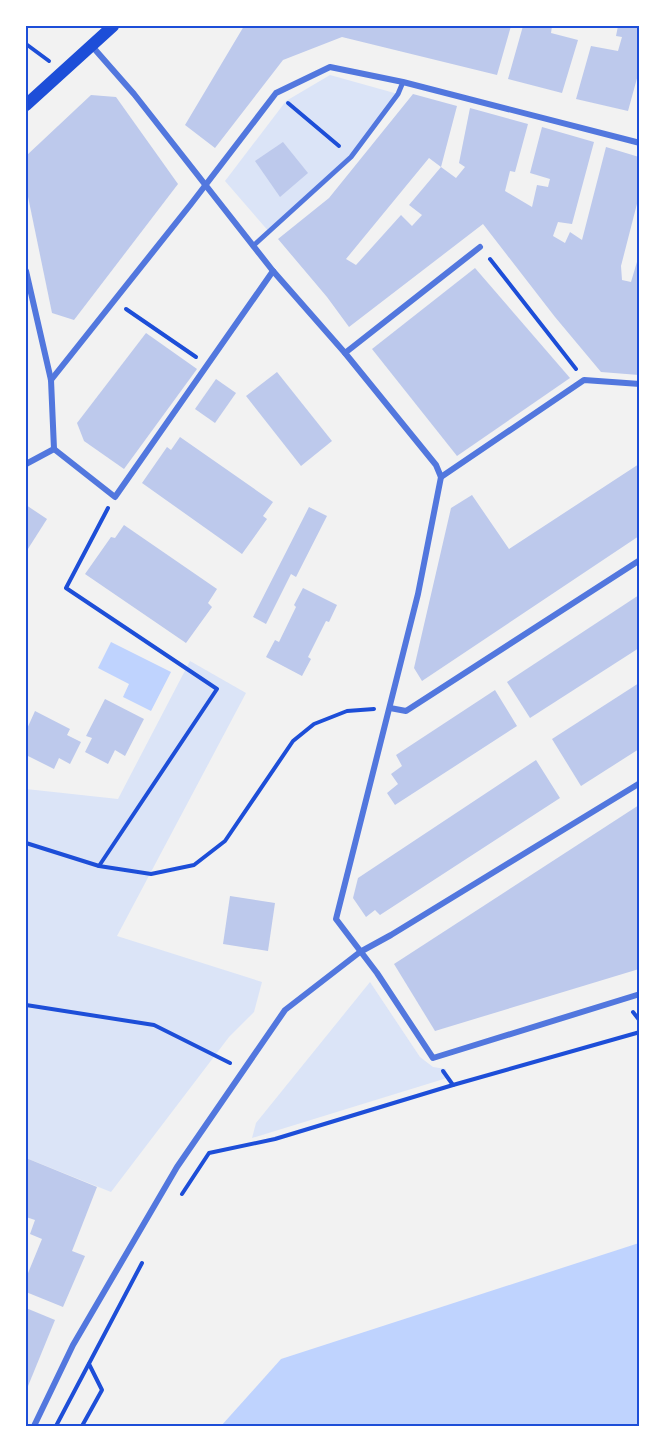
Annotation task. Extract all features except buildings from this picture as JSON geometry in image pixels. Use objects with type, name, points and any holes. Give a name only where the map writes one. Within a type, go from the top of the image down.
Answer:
[{"type":"main road","points":[[26,105],[113,26]]},
{"type":"street","points":[[91,44],[134,94],[273,271],[436,465],[441,477],[418,594],[336,919],[377,973],[434,1058],[639,994]]},
{"type":"street","points":[[51,380],[206,186],[276,93],[330,67],[403,82],[639,143]]},
{"type":"street","points":[[253,246],[351,157],[398,94],[403,82]]},
{"type":"street","points":[[345,354],[480,247]]},
{"type":"street","points":[[26,272],[51,380],[54,449],[115,497],[273,271]]},
{"type":"street","points":[[441,477],[584,380],[639,384]]},
{"type":"street","points":[[26,464],[54,449]]},
{"type":"street","points":[[390,708],[406,711],[639,560]]},
{"type":"street","points":[[34,1426],[73,1345],[177,1167],[285,1010],[360,952],[639,783]]},
{"type":"path","points":[[26,44],[63,70]]},
{"type":"path","points":[[276,93],[351,157]]},
{"type":"path","points":[[480,247],[584,380]]},
{"type":"path","points":[[114,301],[207,365]]},
{"type":"path","points":[[99,866],[217,689],[66,588],[115,497]]},
{"type":"path","points":[[26,843],[99,866],[151,874],[194,865],[225,841],[293,741],[314,724],[347,711],[390,708]]},
{"type":"path","points":[[26,1005],[154,1025],[244,1070]]},
{"type":"path","points":[[179,1199],[209,1153],[275,1139],[639,1032]]},
{"type":"path","points":[[56,1426],[145,1257]]},
{"type":"path","points":[[82,1426],[102,1390],[89,1364]]},
{"type":"shaded area","points":[[330,75],[398,94],[351,157],[270,233],[225,181],[286,101]]},
{"type":"shaded area","points":[[190,661],[246,693],[117,936],[262,982],[254,1012],[229,1037],[111,1192],[26,1158],[26,789],[118,799]]},
{"type":"shaded area","points":[[370,982],[420,1057],[433,1067],[446,1069],[447,1078],[252,1138],[256,1123]]},
{"type":"water","points":[[111,642],[171,672],[151,711],[123,697],[129,684],[98,668]]},
{"type":"water","points":[[639,1243],[639,1426],[221,1426],[281,1359]]}]
